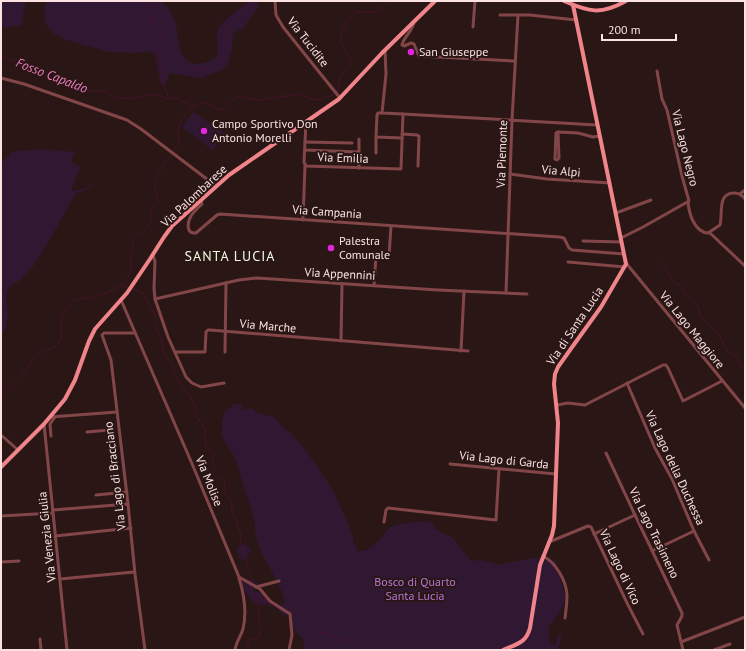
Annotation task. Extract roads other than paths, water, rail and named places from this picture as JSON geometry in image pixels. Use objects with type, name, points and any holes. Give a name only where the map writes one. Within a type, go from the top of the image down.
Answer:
[{"type":"main road","name":"Via Palombarese","points":[[1,466],[44,424],[70,390],[93,331],[121,300],[168,231],[216,186],[306,122],[339,96],[435,1]]},
{"type":"main road","points":[[564,1],[589,10],[601,11],[612,8],[626,1]]},
{"type":"main road","points":[[573,5],[626,265]]},
{"type":"main road","name":"Via di Santa Lucia","points":[[503,650],[523,641],[528,636],[540,565],[553,528],[558,425],[554,378],[557,369],[599,310],[626,265]]},
{"type":"street","name":"Via Tucidite","points":[[275,1],[276,15],[283,27],[339,96]]},
{"type":"street","points":[[473,27],[475,1]]},
{"type":"street","points":[[500,15],[576,20]]},
{"type":"street","name":"Via Piemonte","points":[[506,293],[512,120],[518,15]]},
{"type":"street","points":[[414,21],[413,27],[402,45],[404,46],[411,43],[414,44],[419,56],[515,61]]},
{"type":"street","points":[[382,113],[386,66],[385,50]]},
{"type":"street","name":"Via Lago Negro","points":[[621,240],[688,202],[689,199],[682,176],[667,110],[662,99],[657,71]]},
{"type":"street","points":[[1,78],[24,84],[121,117],[141,129],[216,186]]},
{"type":"street","points":[[376,153],[378,113],[597,125]]},
{"type":"street","points":[[402,136],[403,114]]},
{"type":"street","name":"Via Emilia","points":[[306,122],[305,166],[401,169],[402,136]]},
{"type":"street","points":[[558,132],[578,133],[593,137],[600,136]]},
{"type":"street","points":[[558,132],[559,158],[557,160],[555,159],[555,135],[558,132]]},
{"type":"street","points":[[376,137],[419,136],[418,166]]},
{"type":"street","points":[[359,139],[359,168]]},
{"type":"street","points":[[306,142],[352,143]]},
{"type":"street","points":[[305,150],[359,152]]},
{"type":"street","points":[[304,220],[305,166]]},
{"type":"street","name":"Via Alpi","points":[[510,174],[557,180],[610,183]]},
{"type":"street","points":[[710,233],[720,225],[723,199],[730,194],[740,194],[745,190]]},
{"type":"street","points":[[740,194],[745,199]]},
{"type":"street","name":"Via Campania","points":[[201,200],[202,204],[190,218],[188,230],[193,233],[196,233],[219,214],[561,237],[565,239],[569,248],[572,250],[624,254]]},
{"type":"street","points":[[616,213],[651,200]]},
{"type":"street","points":[[688,202],[690,215],[695,224],[703,232],[710,233],[745,266]]},
{"type":"street","points":[[374,285],[376,256],[389,256],[391,226]]},
{"type":"street","points":[[583,241],[621,240]]},
{"type":"street","points":[[153,255],[155,267],[155,299],[167,334],[186,377],[195,385],[204,387],[224,382]]},
{"type":"street","points":[[148,262],[155,267]]},
{"type":"street","points":[[568,262],[626,265]]},
{"type":"street","name":"Via Lago Maggiore","points":[[626,265],[745,408]]},
{"type":"street","name":"Via Appennini","points":[[155,299],[257,277],[342,284],[526,294]]},
{"type":"street","points":[[225,352],[224,331],[226,283]]},
{"type":"street","points":[[341,341],[342,284]]},
{"type":"street","points":[[461,351],[464,291]]},
{"type":"street","name":"Via Molise","points":[[121,300],[239,577],[245,603],[243,629],[236,644],[235,650]]},
{"type":"street","name":"Via Marche","points":[[176,352],[205,352],[207,331],[224,331],[468,351]]},
{"type":"street","name":"Via Lago di Bracciano","points":[[135,333],[102,334],[111,357],[127,492],[134,572],[145,650]]},
{"type":"street","points":[[557,405],[568,403],[585,405],[662,365],[666,365],[668,368],[683,401],[722,381]]},
{"type":"street","name":"Via Lago della Duchessa","points":[[627,383],[654,448],[672,479],[694,531],[709,560]]},
{"type":"street","points":[[50,417],[117,412]]},
{"type":"street","points":[[51,436],[50,424],[55,417]]},
{"type":"street","name":"Via Venezia Giulia","points":[[44,424],[66,650]]},
{"type":"street","points":[[87,432],[109,430]]},
{"type":"street","points":[[1,435],[18,450]]},
{"type":"street","name":"Via Lago Trasimeno","points":[[606,453],[682,613],[677,625],[683,650]]},
{"type":"street","name":"Via Lago di Garda","points":[[450,464],[556,474]]},
{"type":"street","points":[[384,522],[386,510],[388,508],[496,520],[499,469]]},
{"type":"street","points":[[96,495],[127,492]]},
{"type":"street","points":[[1,516],[128,504]]},
{"type":"street","points":[[594,534],[635,515]]},
{"type":"street","name":"Via Lago di Vico","points":[[548,543],[588,526],[591,527],[643,634]]},
{"type":"street","points":[[55,536],[130,528]]},
{"type":"street","points":[[652,552],[694,531]]},
{"type":"street","points":[[543,556],[553,564],[564,583],[567,595],[565,618]]},
{"type":"street","points":[[1,562],[19,561]]},
{"type":"street","points":[[60,579],[134,572]]},
{"type":"street","points":[[239,577],[262,591],[270,601],[290,614],[292,633],[289,650]]},
{"type":"street","points":[[256,587],[279,581]]},
{"type":"street","points":[[681,642],[745,617]]},
{"type":"street","points":[[40,639],[41,650]]},
{"type":"street","points":[[714,650],[730,644]]},
{"type":"waterway","points":[[146,1],[150,9],[155,44],[159,54],[163,81],[169,99]]},
{"type":"waterway","points":[[337,92],[340,77],[351,62],[341,40],[341,36],[347,23],[356,12],[376,12],[390,1]]},
{"type":"waterway","points":[[150,17],[161,29],[174,56],[189,67],[200,70],[218,63],[224,53],[227,27],[253,3]]},
{"type":"waterway","name":"Fosso Capaldo","points":[[1,56],[59,76],[64,81],[75,81],[78,85],[87,87],[89,90],[97,92],[102,90],[115,98],[133,99],[146,95],[156,95],[169,99],[178,98],[183,102],[194,106]]},
{"type":"waterway","points":[[1,395],[22,375],[40,353],[54,347],[61,340],[62,316],[70,304],[79,299],[94,297],[106,293],[126,281],[130,274],[133,243],[136,236],[149,225],[152,207],[158,201],[155,187],[156,177],[177,145],[179,138],[178,128],[182,120],[193,107],[206,103],[220,110],[225,108],[235,98],[242,97],[259,100],[298,94],[319,100],[335,94]]},
{"type":"waterway","points":[[660,260],[675,283],[679,284],[690,300],[698,306],[700,316],[720,336],[729,353],[737,357],[740,360],[740,366],[745,368]]},
{"type":"waterway","points":[[121,286],[128,287]]},
{"type":"waterway","points":[[133,289],[143,293],[154,313],[156,321],[155,327],[162,341],[163,352],[173,366],[175,376],[195,404],[196,417],[206,430],[204,440],[206,447],[214,453],[212,461],[215,466],[213,473],[225,482],[224,493],[231,499],[232,510],[241,535],[240,540],[247,562],[247,568],[252,579],[249,588],[255,595],[279,608]]},
{"type":"waterway","points":[[248,650],[248,643],[251,639],[253,640],[259,637],[261,630],[259,610],[254,596]]},
{"type":"waterway","points":[[288,610],[300,615],[320,632],[352,643],[359,650]]},
{"type":"place","name":"San Giuseppe","points":[[411,52]]},
{"type":"place","name":"Campo Sportivo Don Antonio Morelli","points":[[204,131]]},
{"type":"place","name":"Palestra Comunale","points":[[331,248]]},
{"type":"district","name":"SANTA LUCIA","points":[[230,256]]},
{"type":"park label","name":"Bosco di Quarto Santa Lucia","points":[[415,589]]}]
